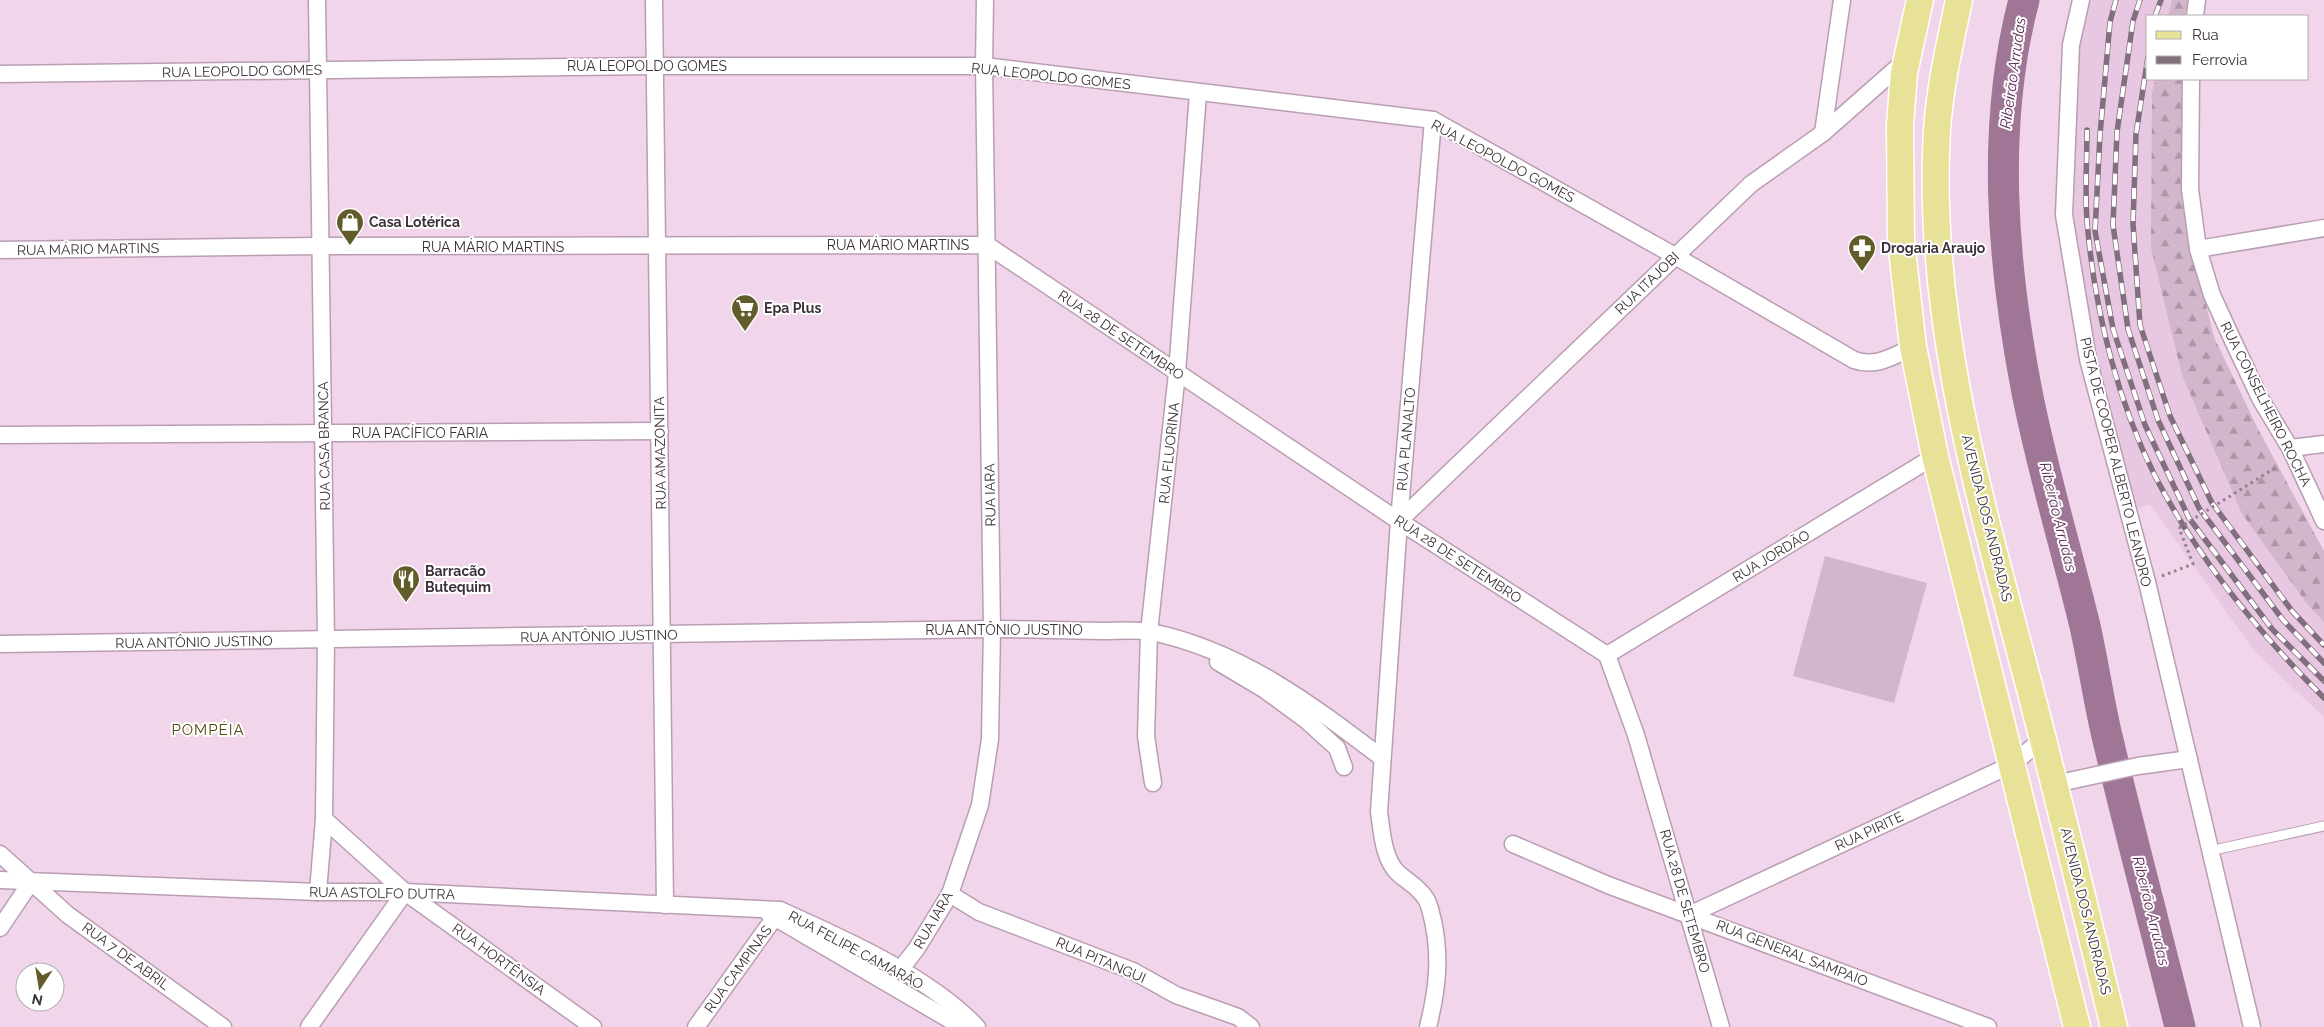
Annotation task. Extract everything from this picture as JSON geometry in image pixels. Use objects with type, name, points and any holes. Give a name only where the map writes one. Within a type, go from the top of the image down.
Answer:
[{"type":"main road","points":[[1920,0],[1907,59],[1900,125],[1900,203],[1905,289],[1913,348],[1935,456],[2014,764],[2077,1027]]},
{"type":"main road","name":"AVENIDA DOS ANDRADAS","points":[[1959,0],[1945,64],[1938,128],[1937,239],[1947,340],[1970,450],[2043,738],[2060,783],[2114,1027]]},
{"type":"main road","points":[[1935,456],[1940,449],[1949,446],[1970,450]]},
{"type":"street","name":"RUA CASA BRANCA","points":[[318,0],[326,640],[324,819],[318,892]]},
{"type":"street","name":"RUA AMAZONITA","points":[[654,0],[665,905]]},
{"type":"street","name":"RUA IARA","points":[[900,970],[917,948],[950,894],[980,805],[990,739],[992,629],[984,66],[985,0]]},
{"type":"street","points":[[1823,132],[1842,0]]},
{"type":"street","name":"PISTA DE COOPER ALBERTO LEANDRO","points":[[2082,0],[2071,45],[2064,215],[2088,359],[2148,589]]},
{"type":"street","points":[[2195,15],[2197,0]]},
{"type":"street","name":"RUA ITAJOBI","points":[[1399,521],[1751,184],[1823,132],[1907,59]]},
{"type":"street","name":"RUA LEOPOLDO GOMES","points":[[0,74],[655,66],[984,66],[1434,120],[1865,364],[1878,363],[1913,348]]},
{"type":"street","name":"RUA CONSELHEIRO ROCHA","points":[[2192,80],[2190,189],[2198,249],[2212,295],[2234,343],[2261,400],[2290,448],[2324,521]]},
{"type":"street","name":"RUA FLUORINA","points":[[1153,783],[1146,736],[1150,632],[1177,372],[1198,93]]},
{"type":"street","name":"RUA PLANALTO","points":[[1382,758],[1399,521],[1434,120]]},
{"type":"street","points":[[2198,249],[2324,228]]},
{"type":"street","name":"RUA MÁRIO MARTINS","points":[[0,250],[320,246],[658,247],[987,245]]},
{"type":"street","name":"RUA 28 DE SETEMBRO","points":[[987,245],[1399,521],[1607,655],[1636,735],[1690,915],[1721,1027]]},
{"type":"street","name":"RUA PACÍFICO FARIA","points":[[0,436],[660,431]]},
{"type":"street","points":[[2290,448],[2324,444]]},
{"type":"street","name":"RUA JORDÃO","points":[[1607,655],[1935,456]]},
{"type":"street","points":[[2148,589],[2252,1027]]},
{"type":"street","name":"RUA ANTÔNIO JUSTINO","points":[[0,644],[992,629],[1150,632],[1196,645],[1269,677],[1331,719],[1382,758]]},
{"type":"street","name":"RUA ANTÔNIO JUSTINO","points":[[1196,645],[1211,658],[1265,690],[1306,720],[1337,748],[1344,767]]},
{"type":"street","name":"RUA PIRITE","points":[[1690,915],[2014,764],[2043,738]]},
{"type":"street","points":[[1382,758],[1379,812],[1384,845],[1397,872],[1418,888],[1427,900],[1436,934],[1439,957],[1436,995],[1428,1027]]},
{"type":"street","points":[[2060,783],[2138,766],[2189,759]]},
{"type":"street","name":"RUA HORTÊNSIA","points":[[324,819],[405,892],[593,1027]]},
{"type":"street","name":"RUA GENERAL SAMPAIO","points":[[1513,844],[1608,886],[1988,1027]]},
{"type":"street","name":"RUA 7 DE ABRIL","points":[[0,854],[68,915],[223,1027]]},
{"type":"street","name":"RUA ASTOLFO DUTRA","points":[[0,880],[318,892],[405,892],[665,905],[773,913]]},
{"type":"street","points":[[0,928],[31,882]]},
{"type":"street","points":[[309,1027],[405,892]]},
{"type":"street","name":"RUA PITANGUI","points":[[950,894],[980,912],[1133,971],[1176,994],[1238,1017],[1251,1027]]},
{"type":"street","name":"RUA FELIPE CAMARÃO","points":[[773,913],[815,925],[900,970],[957,1006],[977,1027]]},
{"type":"street","name":"RUA FELIPE CAMARÃO","points":[[773,913],[962,1027]]},
{"type":"street","name":"RUA CAMPINAS","points":[[696,1027],[773,913]]},
{"type":"lane","points":[[2209,851],[2324,826]]},
{"type":"path","points":[[2148,589],[2193,564],[2179,528],[2275,468]]},
{"type":"shaded area","points":[[2086,0],[2188,0],[2185,15],[2146,15],[2146,80],[2173,80],[2206,354],[2324,562],[2324,717],[2255,652],[2150,504],[2126,514],[2069,240],[2068,71]]},
{"type":"green space","points":[[2172,0],[2193,0],[2191,15],[2168,15]]},
{"type":"green space","points":[[2155,80],[2186,80],[2190,241],[2214,337],[2257,427],[2324,551],[2324,622],[2308,605],[2242,514],[2182,375],[2151,248],[2152,93]]},
{"type":"green space","points":[[1825,556],[1927,583],[1894,703],[1793,676]]},
{"type":"waterway","name":"Ribeirão Arrudas","points":[[2024,0],[2014,47],[2007,95],[2004,144],[2006,242],[2018,339],[2032,417],[2084,622],[2107,736],[2180,1027]]},
{"type":"railway","points":[[2116,0],[2110,22],[2100,135],[2095,231],[2113,329],[2145,425],[2189,518],[2272,629],[2324,681]]},
{"type":"railway","points":[[2140,0],[2133,21],[2117,132],[2113,225],[2128,329],[2158,420],[2199,508],[2283,620],[2324,663]]},
{"type":"railway","points":[[2155,15],[2161,0]]},
{"type":"railway","points":[[2146,70],[2136,134],[2133,224],[2140,325],[2170,416],[2212,503],[2292,611],[2324,645]]},
{"type":"railway","points":[[2087,130],[2087,220],[2097,295],[2103,326],[2120,388],[2142,448],[2172,507],[2210,565],[2253,621],[2324,698]]},
{"type":"place","name":"Casa Lotérica","points":[[350,246]]},
{"type":"place","name":"Drogaria Araujo","points":[[1862,272]]},
{"type":"place","name":"Epa Plus","points":[[745,332]]},
{"type":"place","name":"Barracão Butequim","points":[[406,603]]},
{"type":"district","name":"POMPÉIA","points":[[208,730]]}]
